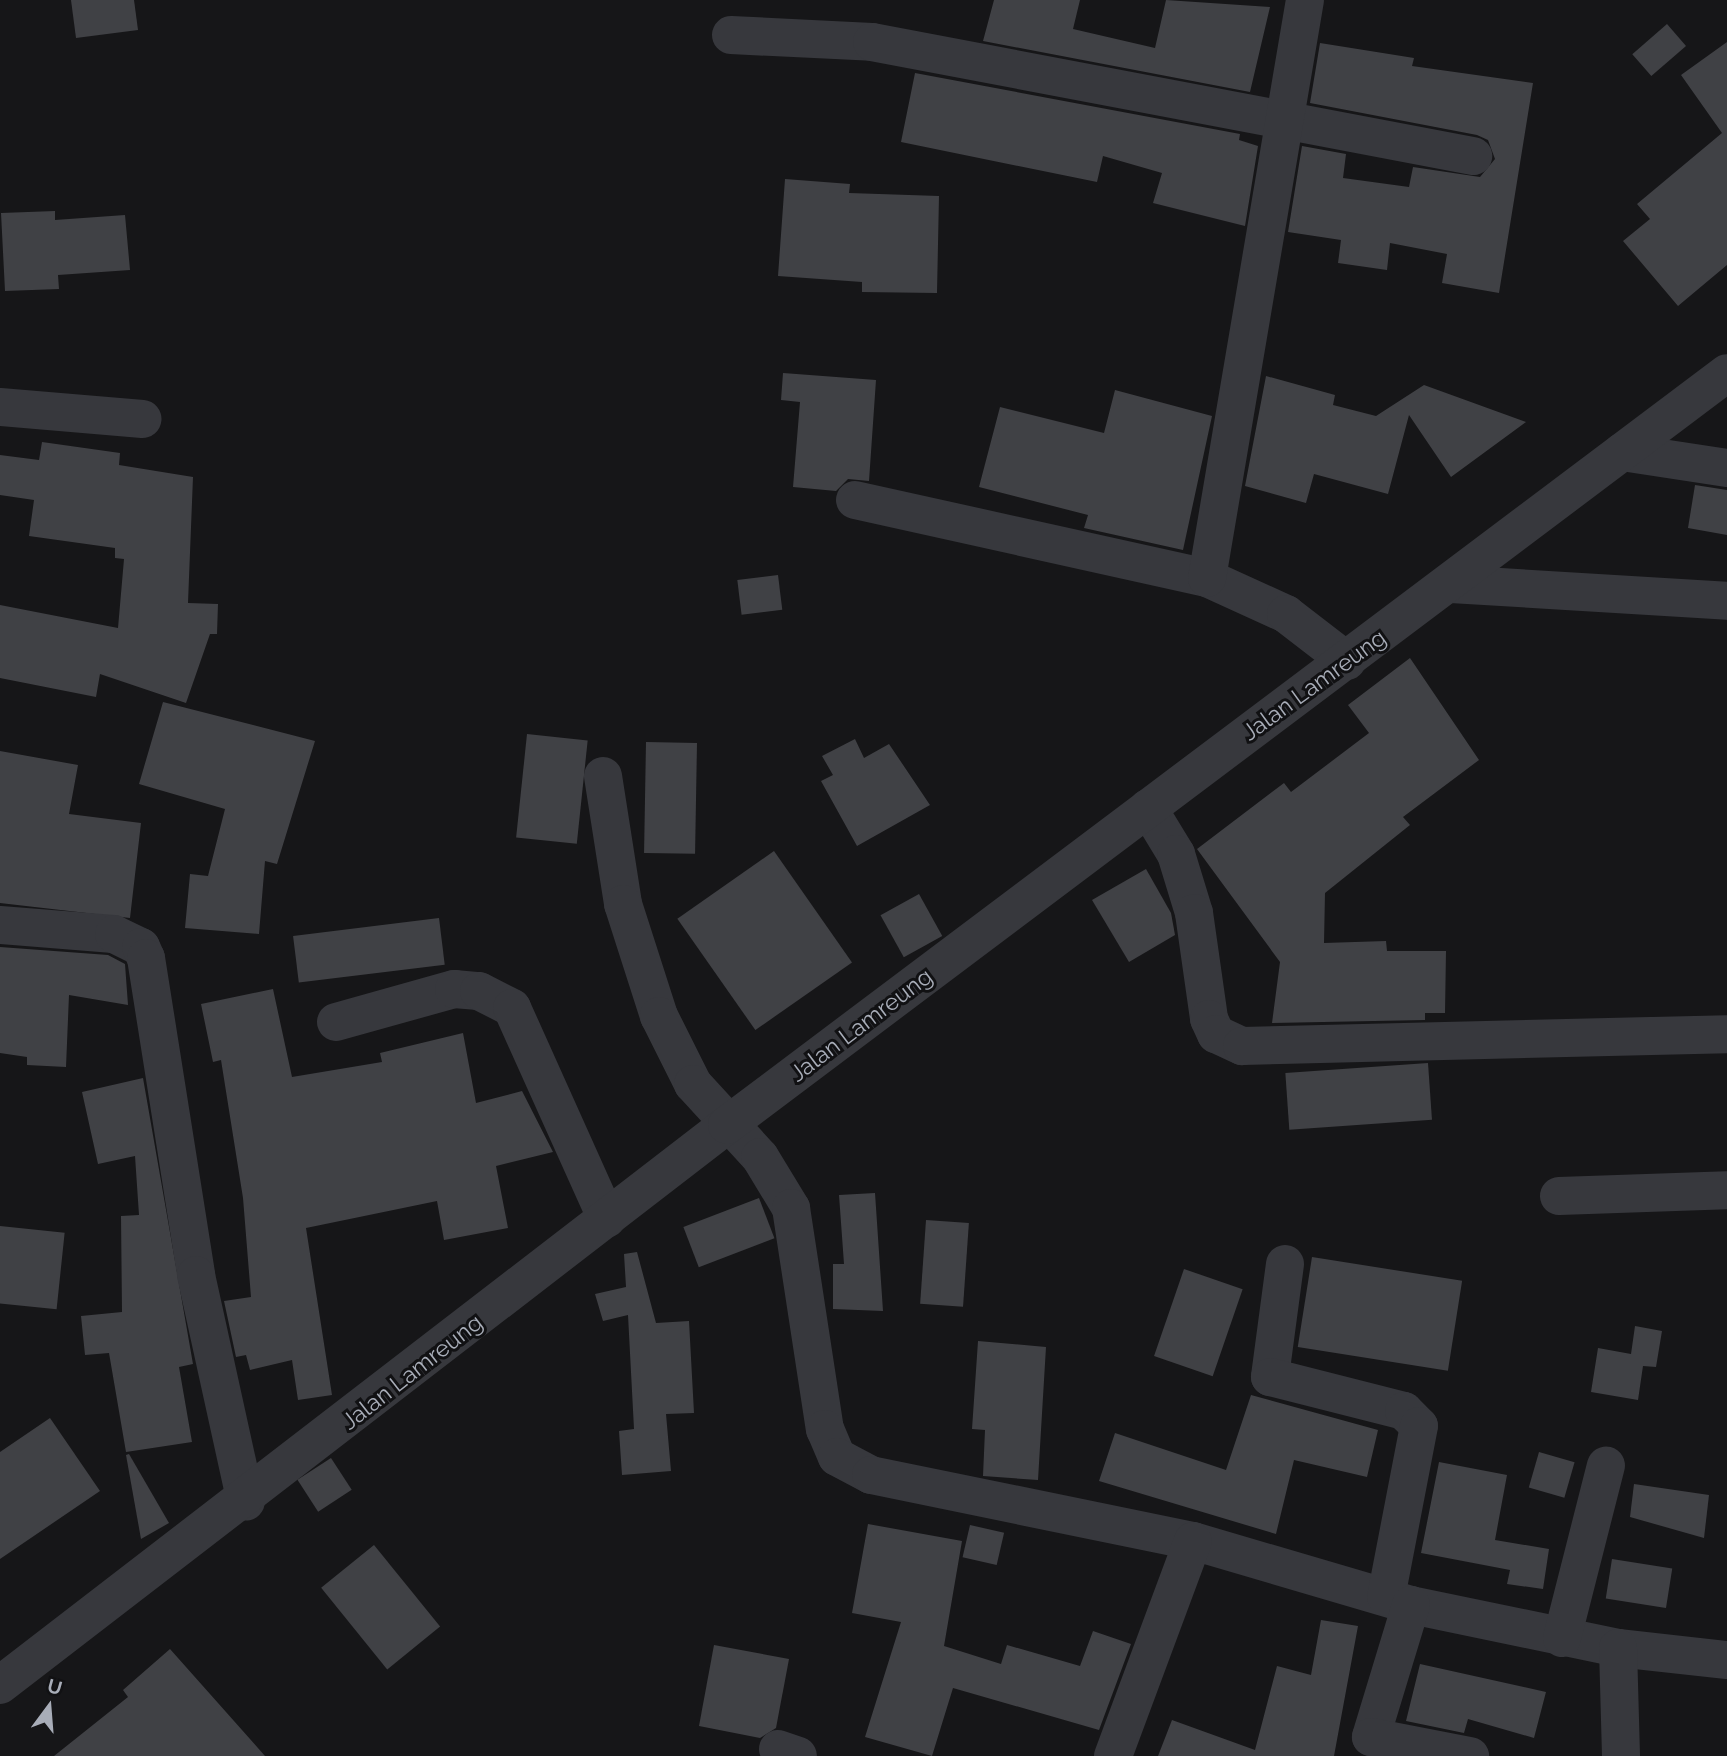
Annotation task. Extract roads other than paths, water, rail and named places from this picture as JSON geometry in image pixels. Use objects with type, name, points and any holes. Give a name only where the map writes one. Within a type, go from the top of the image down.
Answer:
[{"type":"street","points":[[1207,578],[1305,0]]},
{"type":"street","points":[[731,35],[872,42],[1284,125],[1473,156]]},
{"type":"street","name":"Jalan Lamreung","points":[[0,1685],[246,1502],[727,1125],[1451,584],[1727,373]]},
{"type":"street","points":[[0,407],[142,419]]},
{"type":"street","points":[[1622,453],[1727,468]]},
{"type":"street","points":[[855,500],[1207,578],[1286,614],[1347,661]]},
{"type":"street","points":[[1451,584],[1727,601]]},
{"type":"street","points":[[603,776],[640,969],[693,1084],[775,1177],[791,1208],[825,1429],[837,1457],[871,1475],[1193,1541],[1399,1601],[1562,1638],[1618,1648],[1727,1660]]},
{"type":"street","points":[[1148,808],[1176,854],[1194,913],[1209,1019],[1216,1034],[1242,1046],[1727,1034]]},
{"type":"street","points":[[0,925],[114,934],[141,947],[146,958],[195,1275],[246,1502]]},
{"type":"street","points":[[336,1022],[454,989],[479,991],[512,1008],[607,1219]]},
{"type":"street","points":[[1559,1196],[1727,1190]]},
{"type":"street","points":[[1285,1264],[1270,1377],[1404,1411],[1419,1426],[1399,1601],[1371,1737],[1470,1756]]},
{"type":"street","points":[[1562,1638],[1606,1466]]},
{"type":"street","points":[[1113,1756],[1193,1541]]},
{"type":"street","points":[[1618,1648],[1621,1756]]}]
